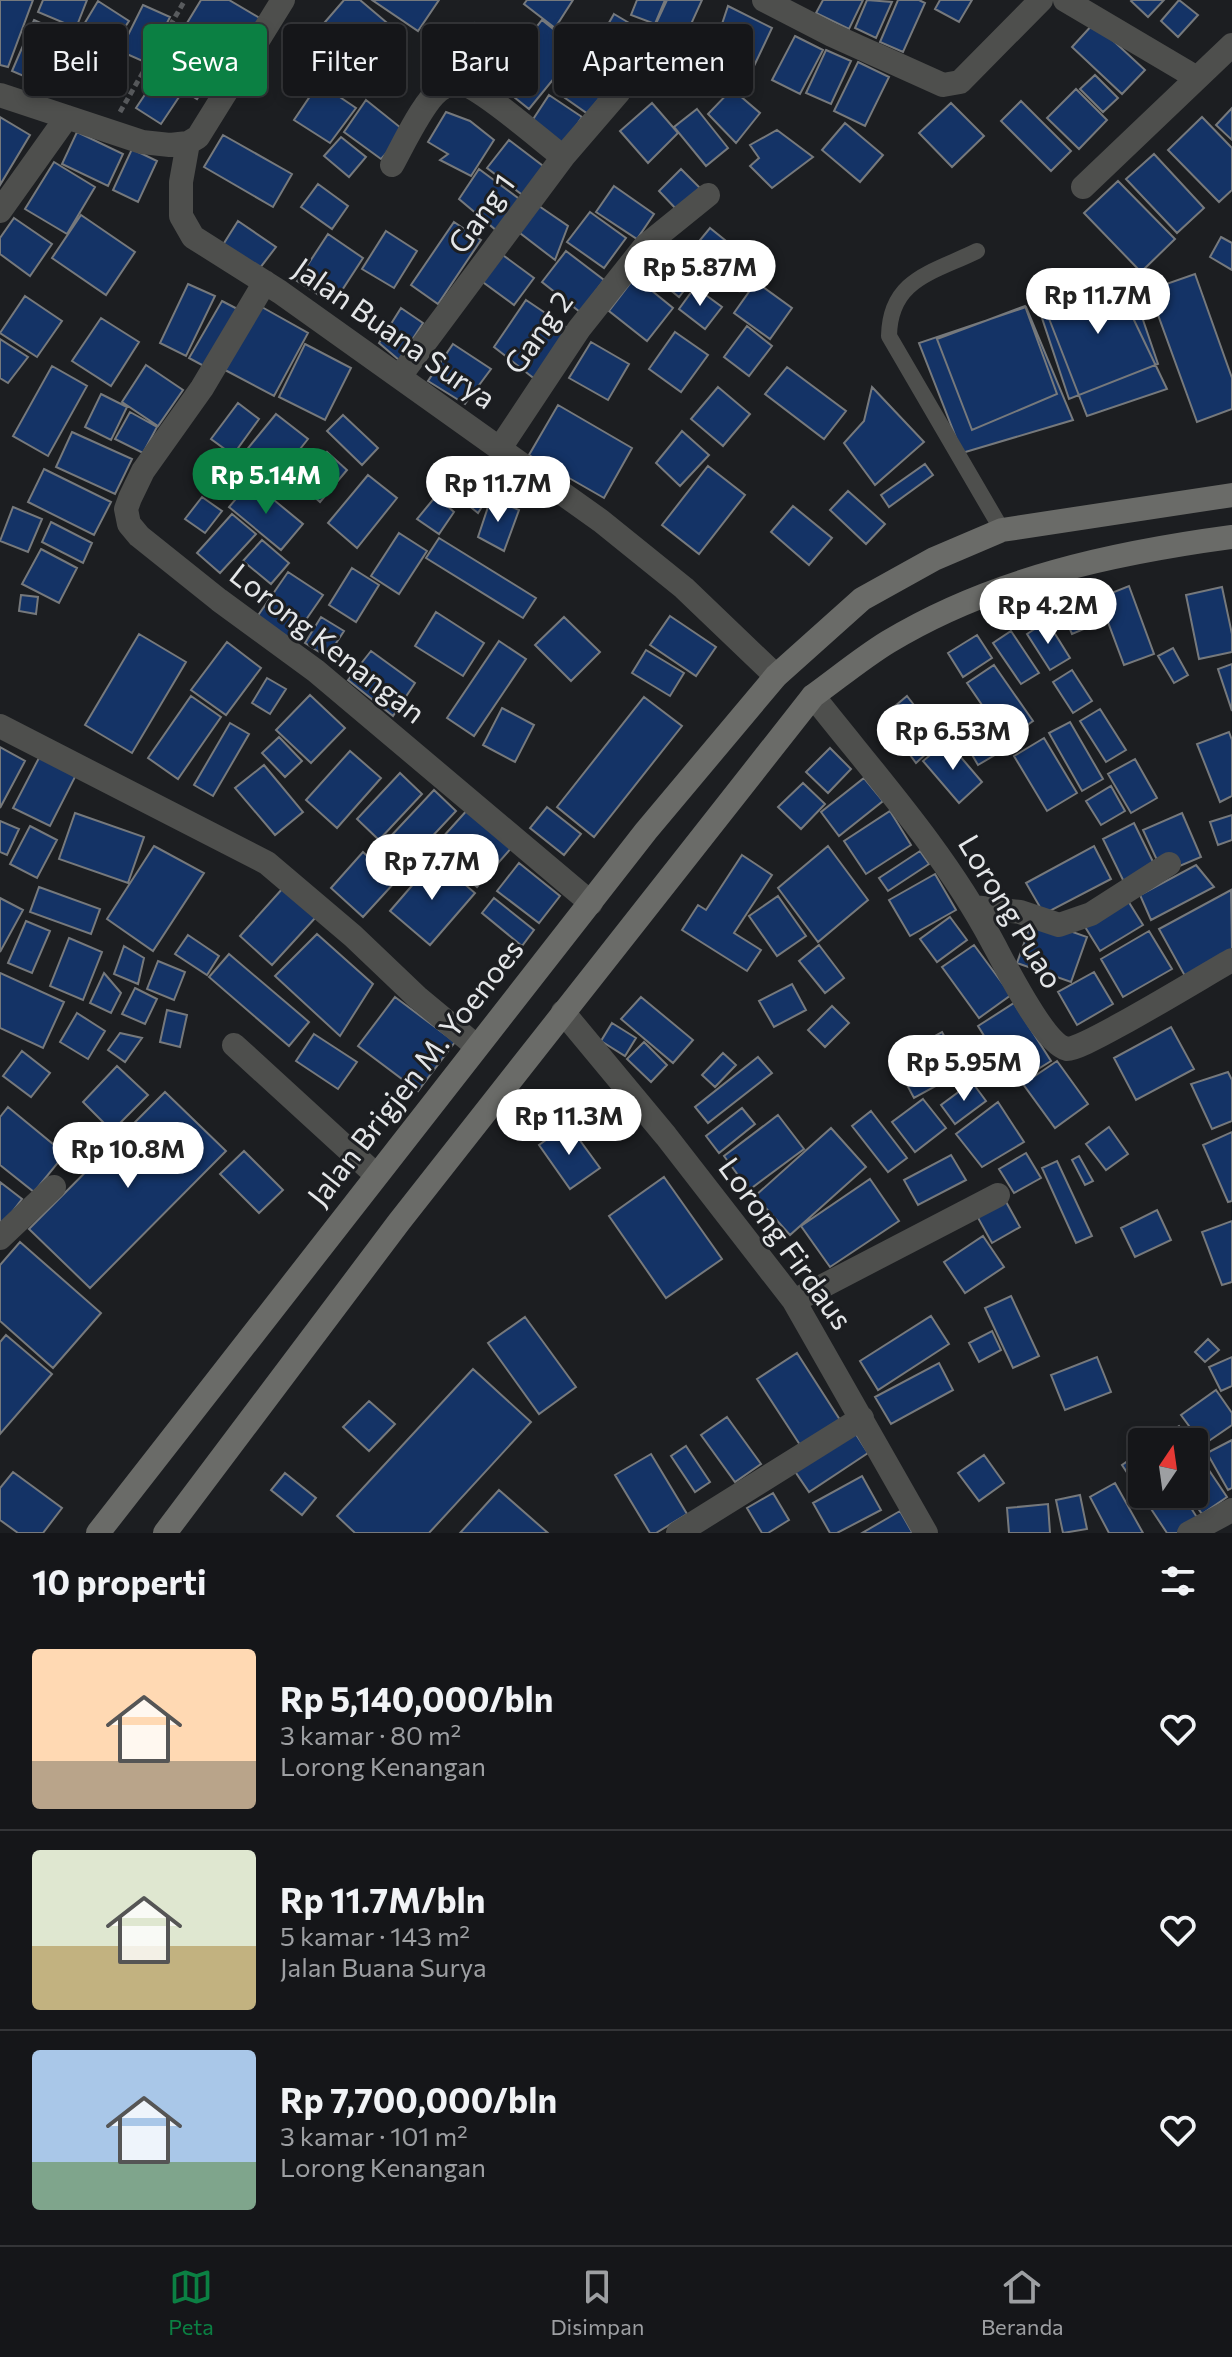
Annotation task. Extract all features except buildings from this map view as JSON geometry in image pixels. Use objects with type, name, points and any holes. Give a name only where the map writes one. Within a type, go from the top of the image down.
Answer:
[{"type":"main road","name":"Jalan Brigjen M. Yoenoes","points":[[98,1533],[665,807],[776,676],[862,599],[934,559],[1002,530],[1232,495]]},
{"type":"main road","points":[[165,1533],[399,1222],[813,696],[888,642],[973,598],[1029,578],[1094,562],[1232,537]]},
{"type":"main road","points":[[591,903],[626,931]]},
{"type":"street","points":[[0,95],[157,144],[188,143],[198,137],[283,0]]},
{"type":"street","points":[[764,0],[943,85],[960,82],[1041,0]]},
{"type":"street","points":[[1065,0],[1197,78]]},
{"type":"street","points":[[1083,187],[1232,45]]},
{"type":"street","points":[[392,165],[433,96],[448,84],[460,83],[503,110],[563,157]]},
{"type":"street","name":"Gang 1","points":[[400,376],[563,157],[616,96]]},
{"type":"street","points":[[0,211],[67,117]]},
{"type":"street","name":"Jalan Buana Surya","points":[[188,143],[181,182],[181,216],[193,237],[265,282],[601,521],[672,579],[776,676]]},
{"type":"street","name":"Gang 2","points":[[500,448],[579,329],[645,246],[708,195]]},
{"type":"street","name":"Lorong Kenangan","points":[[265,282],[202,388],[143,471],[126,509],[129,524],[139,536],[219,600],[316,671],[591,903]]},
{"type":"street","name":"Lorong Puao","points":[[813,696],[908,813],[973,907],[1021,996],[1054,1041],[1066,1049],[1077,1048],[1101,1036],[1232,960]]},
{"type":"street","points":[[0,726],[267,863],[476,1046]]},
{"type":"street","points":[[973,907],[1020,912],[1059,925],[1091,914],[1169,864]]},
{"type":"street","name":"Lorong Firdaus","points":[[563,1012],[666,1136],[794,1301],[926,1533]]},
{"type":"street","points":[[234,1045],[376,1175]]},
{"type":"street","points":[[0,1238],[54,1187]]},
{"type":"street","points":[[794,1301],[998,1195]]},
{"type":"street","points":[[678,1533],[862,1418]]},
{"type":"street","points":[[1189,1533],[1232,1510]]},
{"type":"lane","points":[[977,251],[905,287],[894,303],[889,336],[1002,530]]},
{"type":"path","points":[[109,130],[185,0]]}]
